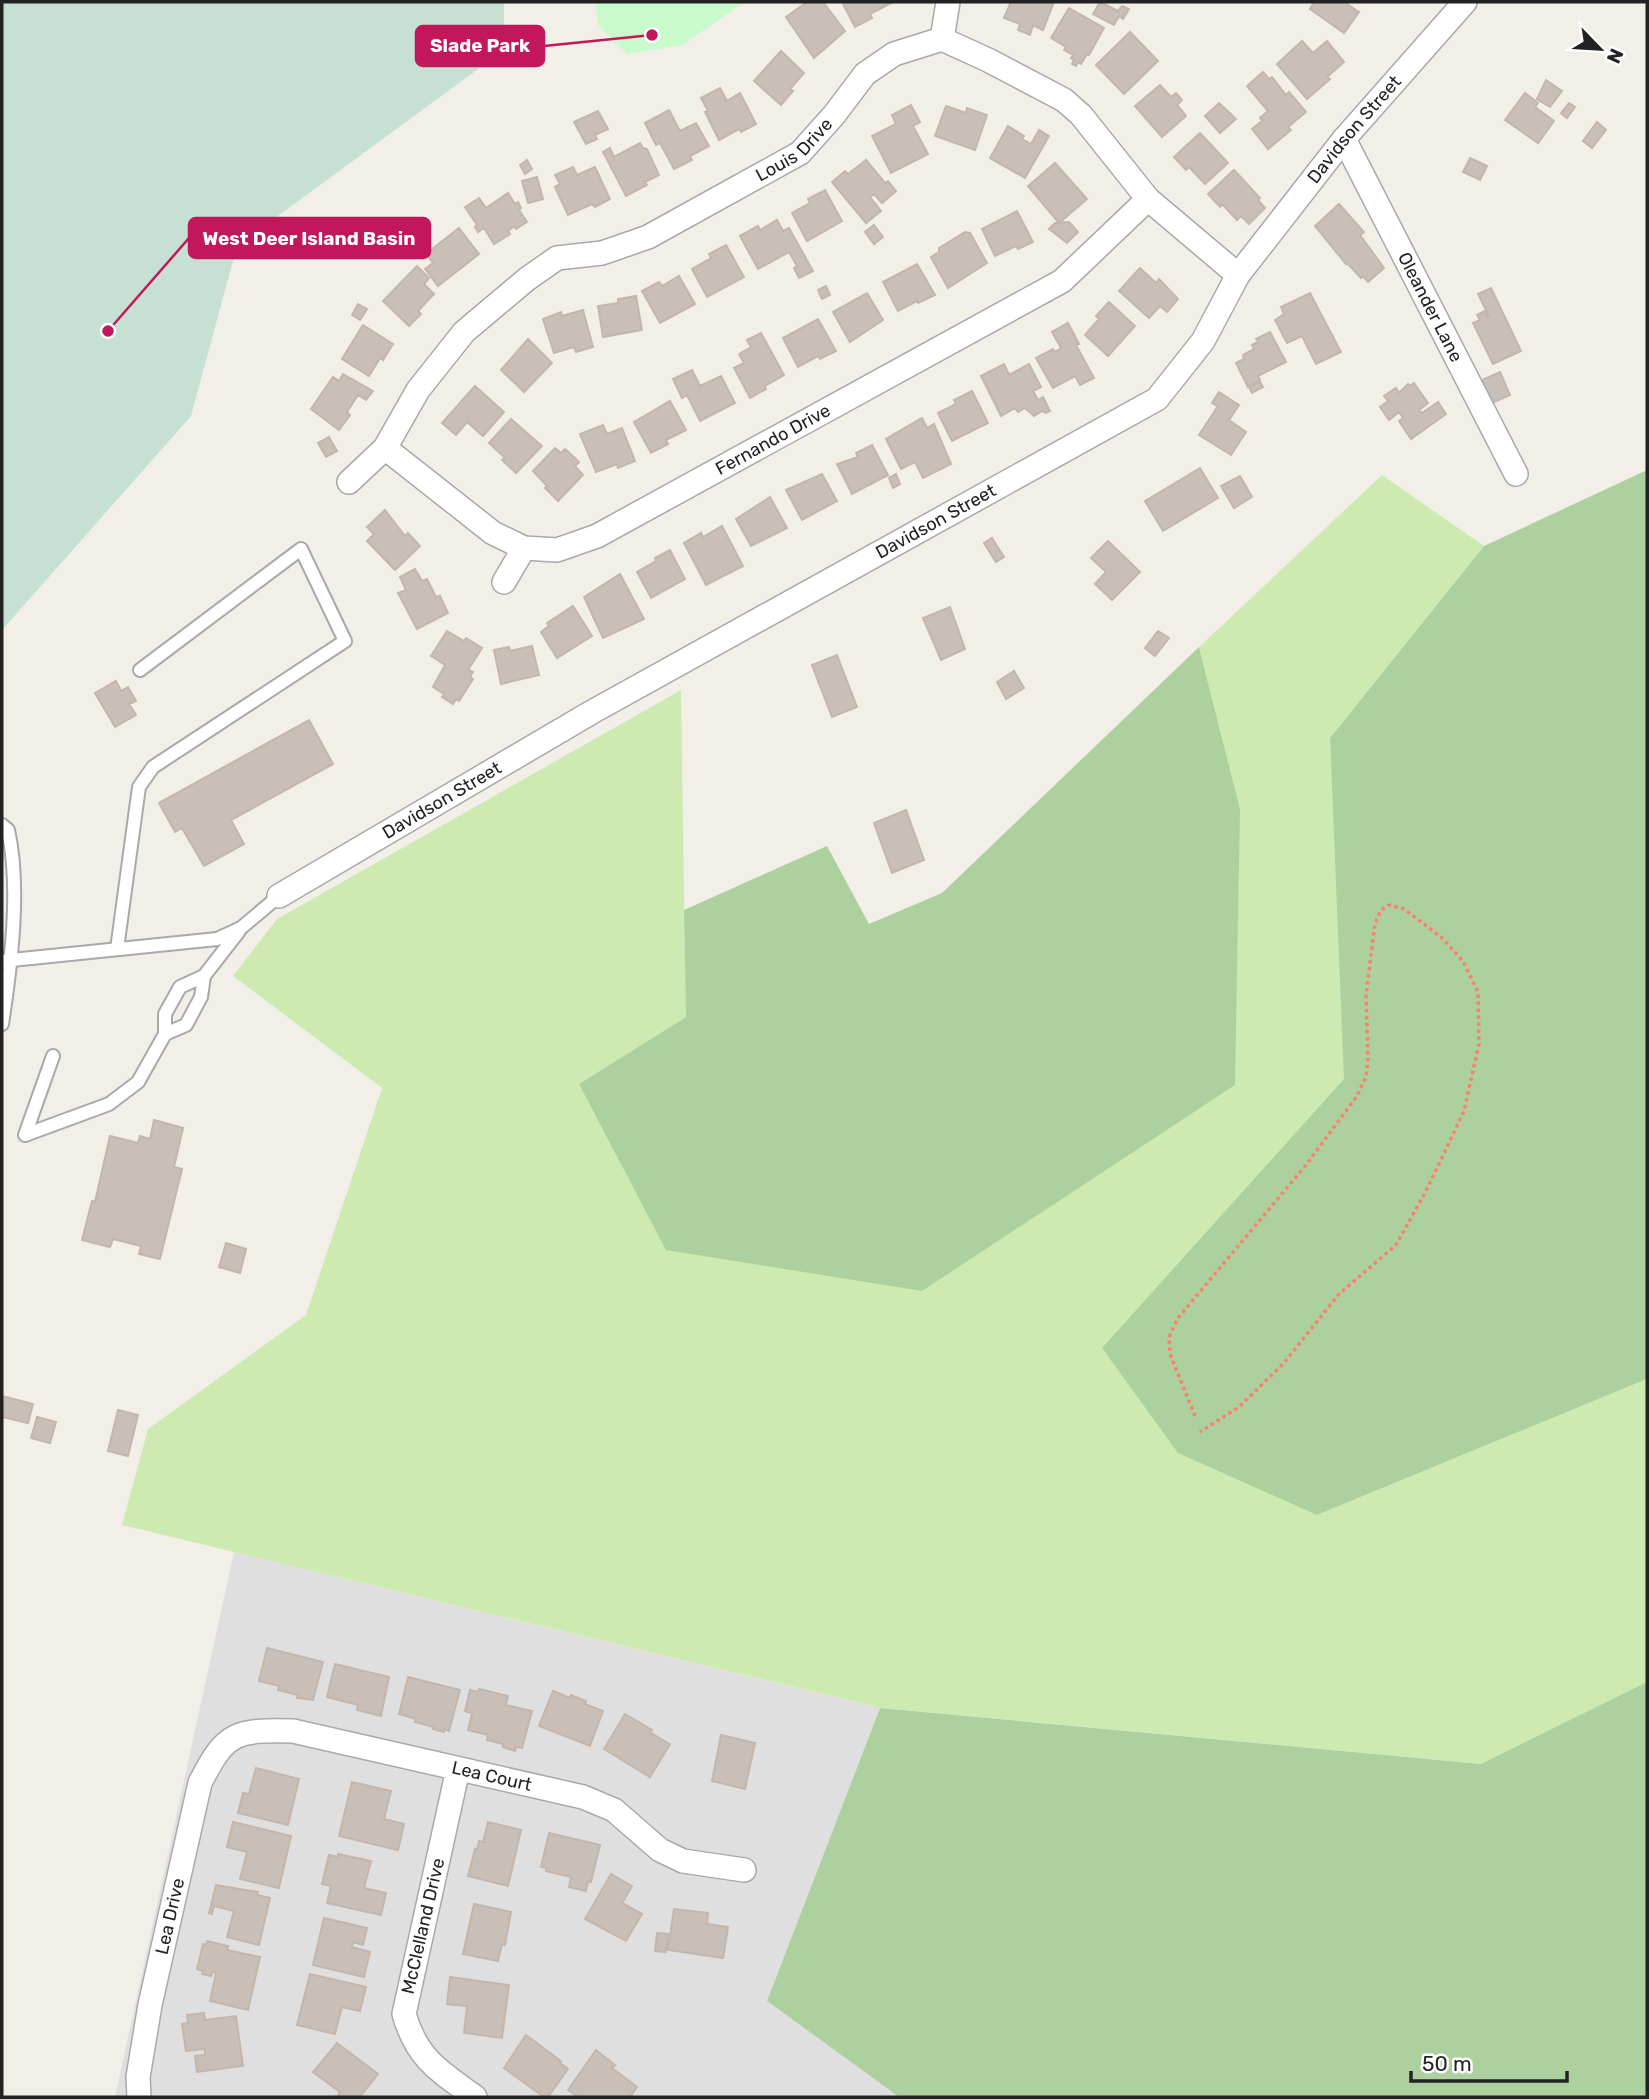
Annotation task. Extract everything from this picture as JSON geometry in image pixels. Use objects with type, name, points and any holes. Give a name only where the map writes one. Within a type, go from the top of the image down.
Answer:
[{"type":"street","points":[[948,2],[942,39],[1064,100],[1081,115],[1148,199],[1238,275]]},
{"type":"street","name":"Davidson Street","points":[[278,896],[592,712],[1157,398],[1203,341],[1238,275],[1344,139],[1465,2]]},
{"type":"street","name":"Louis Drive","points":[[349,482],[385,448],[418,390],[464,332],[527,279],[557,258],[602,253],[648,237],[800,153],[834,115],[865,74],[894,54],[942,39]]},
{"type":"street","name":"Oleander Lane","points":[[1344,139],[1516,474]]},
{"type":"street","name":"Fernando Drive","points":[[385,448],[493,533],[524,548],[557,550],[597,536],[1062,281],[1148,199]]},
{"type":"street","points":[[504,582],[524,548]]},
{"type":"street","name":"Lea Court","points":[[224,1743],[252,1730],[293,1731],[583,1797],[614,1810],[660,1850],[683,1861],[744,1870]]},
{"type":"street","name":"Lea Drive","points":[[139,2097],[138,2077],[150,2005],[200,1783],[224,1743]]},
{"type":"street","name":"McClelland Drive","points":[[458,1769],[404,2014],[411,2037],[432,2066],[475,2097]]},
{"type":"lane","points":[[117,949],[139,788],[153,766],[345,641],[301,548],[140,670]]},
{"type":"lane","points":[[2,825],[8,830],[13,870],[2,1024]]},
{"type":"lane","points":[[53,1056],[25,1135],[109,1104],[138,1082],[165,1034],[165,1014],[180,987],[204,976],[241,928],[278,896]]},
{"type":"lane","points":[[7,960],[217,939],[241,928]]},
{"type":"lane","points":[[165,1034],[186,1025],[201,997],[204,976]]},
{"type":"path","points":[[1195,1416],[1170,1354],[1169,1337],[1178,1318],[1306,1165],[1357,1096],[1366,1077],[1368,1059],[1366,995],[1375,923],[1381,910],[1389,905],[1404,909],[1441,937],[1464,961],[1478,992],[1479,1044],[1464,1111],[1426,1191],[1396,1245],[1339,1294],[1275,1373],[1239,1406],[1200,1432]]},
{"type":"shaded area","points":[[234,1552],[880,1708],[767,2001],[899,2097],[115,2097]]},
{"type":"green space","points":[[2,2],[504,2],[504,50],[237,246],[191,416],[2,630]]},
{"type":"green space","points":[[595,2],[745,2],[682,45],[627,54],[599,26]]},
{"type":"green space","points":[[1647,470],[1647,1379],[1317,1515],[1178,1453],[1102,1348],[1344,1079],[1330,738],[1484,546]]},
{"type":"green space","points":[[1382,475],[1484,546],[1330,738],[1345,1079],[1103,1349],[1317,1515],[1647,1379],[1647,1685],[1481,1764],[881,1708],[122,1525],[148,1429],[306,1315],[382,1088],[233,976],[277,919],[681,690],[686,1017],[579,1084],[1240,809],[1199,647]]},
{"type":"green space","points":[[1199,647],[1240,809],[1235,1085],[922,1291],[666,1250],[579,1084],[686,1017],[684,910],[827,846],[869,924],[942,893]]},
{"type":"green space","points":[[1647,1682],[1647,2097],[899,2097],[767,2001],[880,1708],[1481,1764]]},
{"type":"building","points":[[807,2],[823,2],[845,31],[814,58],[786,17]]},
{"type":"building","points":[[842,2],[893,2],[870,14],[872,18],[855,27]]},
{"type":"building","points":[[1011,2],[1054,2],[1043,30],[1033,25],[1030,35],[1018,30],[1020,24],[1004,18]]},
{"type":"building","points":[[1100,2],[1118,11],[1122,6],[1129,9],[1123,19],[1119,16],[1114,25],[1093,14]]},
{"type":"building","points":[[1314,2],[1344,2],[1359,12],[1344,33],[1310,9]]},
{"type":"building","points":[[1069,8],[1104,28],[1089,55],[1076,66],[1072,64],[1073,55],[1064,50],[1066,47],[1051,38]]},
{"type":"building","points":[[1130,32],[1158,61],[1124,94],[1096,65]]},
{"type":"building","points":[[1302,41],[1313,53],[1327,41],[1344,62],[1327,77],[1330,79],[1307,99],[1277,64]]},
{"type":"building","points":[[781,51],[804,73],[781,105],[754,81]]},
{"type":"building","points":[[1263,72],[1269,79],[1272,77],[1286,95],[1289,92],[1306,112],[1288,127],[1291,130],[1268,149],[1252,129],[1262,121],[1260,118],[1268,111],[1247,86]]},
{"type":"building","points":[[1546,80],[1562,91],[1550,107],[1537,99]]},
{"type":"building","points":[[1160,85],[1171,97],[1176,93],[1182,100],[1177,105],[1186,116],[1162,137],[1135,106]]},
{"type":"building","points":[[720,88],[727,101],[740,93],[756,124],[741,132],[739,129],[719,140],[701,98]]},
{"type":"building","points":[[1525,93],[1538,103],[1535,107],[1554,121],[1538,143],[1505,120]]},
{"type":"building","points":[[1219,103],[1236,119],[1220,133],[1205,116]]},
{"type":"building","points":[[1569,103],[1575,107],[1567,118],[1561,113]]},
{"type":"building","points":[[911,105],[920,122],[913,126],[928,154],[891,173],[872,136],[896,124],[892,115]]},
{"type":"building","points":[[946,106],[966,113],[967,108],[987,115],[975,150],[935,136]]},
{"type":"building","points":[[669,110],[680,131],[696,123],[709,146],[690,156],[692,160],[674,169],[660,143],[656,145],[645,123]]},
{"type":"building","points":[[598,111],[608,129],[595,135],[597,139],[586,144],[574,122]]},
{"type":"building","points":[[1597,122],[1606,130],[1592,148],[1583,141]]},
{"type":"building","points":[[1008,126],[1031,144],[1039,130],[1049,136],[1025,178],[990,158]]},
{"type":"building","points":[[1200,133],[1228,163],[1205,184],[1189,167],[1186,170],[1174,157]]},
{"type":"building","points":[[640,143],[647,149],[659,175],[626,196],[603,152],[610,148],[614,157]]},
{"type":"building","points":[[1470,158],[1487,166],[1480,180],[1463,172]]},
{"type":"building","points":[[527,160],[532,169],[525,174],[520,165]]},
{"type":"building","points":[[866,160],[885,183],[888,181],[896,191],[882,203],[874,194],[870,197],[881,211],[866,223],[832,182],[845,171],[848,174]]},
{"type":"building","points":[[1055,163],[1087,199],[1059,223],[1028,186]]},
{"type":"building","points":[[573,167],[577,175],[595,167],[610,199],[595,207],[592,204],[568,215],[555,187],[560,184],[555,175]]},
{"type":"building","points":[[1234,170],[1260,198],[1258,200],[1265,208],[1249,224],[1241,216],[1237,220],[1208,194]]},
{"type":"building","points":[[537,177],[543,199],[528,203],[522,181]]},
{"type":"building","points":[[825,190],[842,221],[807,241],[792,213],[810,203],[808,199]]},
{"type":"building","points":[[508,193],[515,204],[518,202],[521,208],[519,210],[527,222],[516,229],[515,226],[508,231],[510,234],[494,244],[484,228],[478,232],[475,227],[477,225],[465,207],[479,198],[486,208]]},
{"type":"building","points":[[1339,204],[1364,232],[1360,235],[1384,268],[1368,282],[1346,264],[1315,226]]},
{"type":"building","points":[[1017,211],[1033,242],[1018,249],[1016,246],[995,256],[982,229]]},
{"type":"building","points":[[777,220],[783,231],[789,228],[813,271],[799,278],[794,268],[797,266],[789,252],[758,269],[740,236],[758,226],[760,230]]},
{"type":"building","points":[[1069,222],[1078,232],[1067,243],[1049,229],[1055,223]]},
{"type":"building","points":[[874,225],[883,237],[874,244],[865,232]]},
{"type":"building","points":[[459,228],[479,254],[438,286],[425,269],[433,263],[426,254]]},
{"type":"building","points":[[965,232],[970,233],[987,263],[948,288],[931,257],[939,252],[939,248]]},
{"type":"building","points":[[726,245],[744,277],[707,297],[692,269],[711,258],[709,254]]},
{"type":"building","points":[[917,264],[935,295],[898,311],[883,282]]},
{"type":"building","points":[[417,266],[429,278],[424,284],[434,294],[418,311],[421,314],[409,326],[383,301]]},
{"type":"building","points":[[1140,268],[1156,283],[1159,279],[1178,299],[1167,312],[1160,306],[1149,318],[1119,291]]},
{"type":"building","points":[[679,276],[695,304],[660,323],[642,291],[659,282],[662,286]]},
{"type":"building","points":[[826,286],[830,295],[822,299],[818,290]]},
{"type":"building","points":[[1491,288],[1521,351],[1493,364],[1473,323],[1480,320],[1477,315],[1485,311],[1487,317],[1489,316],[1478,294]]},
{"type":"building","points":[[867,293],[883,320],[850,342],[833,312]]},
{"type":"building","points":[[1310,293],[1341,352],[1316,364],[1302,336],[1287,343],[1275,320],[1284,314],[1281,307]]},
{"type":"building","points":[[636,296],[642,330],[603,337],[598,306],[618,303],[618,299]]},
{"type":"building","points":[[1109,302],[1135,326],[1108,356],[1085,335],[1099,319],[1096,316]]},
{"type":"building","points":[[358,304],[367,309],[360,320],[352,315]]},
{"type":"building","points":[[583,310],[593,347],[576,352],[574,347],[554,353],[543,319],[561,312],[562,316]]},
{"type":"building","points":[[818,319],[836,351],[820,359],[818,356],[798,367],[783,338]]},
{"type":"building","points":[[1068,323],[1079,344],[1076,345],[1094,378],[1080,385],[1075,376],[1053,388],[1036,358],[1061,348],[1052,332]]},
{"type":"building","points":[[363,325],[393,344],[369,376],[342,359]]},
{"type":"building","points":[[1270,332],[1286,362],[1258,376],[1260,380],[1248,387],[1236,363],[1254,349],[1252,345],[1258,342],[1256,339]]},
{"type":"building","points":[[761,333],[784,375],[750,398],[734,368],[744,363],[739,354],[751,347],[747,340]]},
{"type":"building","points":[[528,339],[552,363],[524,392],[501,370]]},
{"type":"building","points":[[1004,364],[1009,375],[1029,364],[1041,387],[1033,391],[1038,400],[1043,397],[1050,411],[1042,411],[1034,416],[1025,408],[1018,412],[1015,408],[1001,416],[981,376]]},
{"type":"building","points":[[692,370],[700,386],[721,376],[735,403],[700,421],[687,395],[682,398],[673,379]]},
{"type":"building","points":[[1500,372],[1510,395],[1492,403],[1482,380]]},
{"type":"building","points":[[343,374],[373,391],[366,400],[358,395],[347,412],[350,415],[339,430],[311,409],[333,377],[339,381]]},
{"type":"building","points":[[1260,382],[1263,387],[1252,393],[1249,387]]},
{"type":"building","points":[[1414,383],[1428,403],[1419,410],[1422,413],[1438,402],[1446,414],[1411,439],[1399,421],[1403,418],[1399,412],[1389,420],[1380,407],[1388,401],[1384,396],[1396,388],[1399,393],[1408,384],[1410,386]]},
{"type":"building","points":[[475,386],[504,412],[483,436],[467,422],[456,435],[442,423]]},
{"type":"building","points":[[972,391],[988,423],[952,441],[938,413],[956,404],[954,400]]},
{"type":"building","points":[[1219,392],[1239,405],[1229,420],[1246,432],[1231,455],[1199,435],[1218,406],[1212,403]]},
{"type":"building","points":[[670,401],[686,430],[666,440],[668,444],[651,453],[634,422]]},
{"type":"building","points":[[922,418],[927,428],[934,424],[951,464],[923,478],[915,462],[901,469],[886,439]]},
{"type":"building","points":[[511,419],[542,446],[516,473],[489,443]]},
{"type":"building","points":[[603,425],[607,434],[622,428],[635,461],[618,468],[617,464],[596,472],[580,434]]},
{"type":"building","points":[[329,437],[337,451],[326,457],[318,443]]},
{"type":"building","points":[[872,445],[888,475],[852,494],[837,464],[858,457],[856,453]]},
{"type":"building","points":[[555,448],[561,453],[565,449],[579,462],[575,466],[583,475],[558,501],[533,471]]},
{"type":"building","points":[[1200,468],[1218,498],[1163,531],[1145,501]]},
{"type":"building","points":[[822,474],[837,501],[802,520],[786,490]]},
{"type":"building","points":[[896,474],[900,484],[893,488],[889,478]]},
{"type":"building","points":[[1240,476],[1252,497],[1234,508],[1221,486]]},
{"type":"building","points":[[770,497],[787,528],[751,546],[736,519]]},
{"type":"building","points":[[385,510],[405,536],[408,533],[420,546],[395,570],[367,541],[374,534],[367,527]]},
{"type":"building","points":[[722,526],[743,566],[706,585],[684,543],[701,533],[703,537]]},
{"type":"building","points":[[992,538],[1004,557],[996,562],[984,543]]},
{"type":"building","points":[[1108,541],[1140,572],[1112,600],[1095,584],[1106,572],[1091,558]]},
{"type":"building","points":[[670,550],[685,579],[651,598],[637,572]]},
{"type":"building","points":[[415,569],[422,581],[427,579],[436,597],[440,596],[448,613],[417,629],[398,593],[406,590],[400,577]]},
{"type":"building","points":[[620,574],[644,619],[603,638],[584,597]]},
{"type":"building","points":[[573,606],[592,636],[557,658],[541,632],[549,626],[547,623]]},
{"type":"building","points":[[950,607],[965,649],[941,660],[923,618]]},
{"type":"building","points":[[447,631],[482,648],[468,670],[473,672],[470,677],[473,679],[459,701],[456,699],[453,704],[433,687],[445,665],[431,656]]},
{"type":"building","points":[[1158,631],[1169,638],[1155,656],[1145,648]]},
{"type":"building","points":[[532,646],[539,675],[501,684],[494,650],[509,647],[510,651]]},
{"type":"building","points":[[837,655],[857,707],[832,717],[812,665]]},
{"type":"building","points":[[1014,671],[1024,688],[1006,699],[997,682]]},
{"type":"building","points":[[116,681],[121,691],[128,687],[136,701],[129,704],[136,715],[115,727],[95,693]]},
{"type":"building","points":[[309,720],[333,764],[231,820],[244,844],[204,866],[182,828],[175,832],[159,803]]},
{"type":"building","points":[[906,810],[924,860],[892,873],[874,823]]},
{"type":"building","points":[[154,1120],[183,1128],[174,1167],[182,1169],[160,1259],[139,1254],[141,1246],[113,1239],[110,1247],[82,1240],[92,1201],[95,1202],[110,1136],[138,1143],[140,1136],[150,1139]]},
{"type":"building","points":[[226,1243],[246,1249],[240,1273],[219,1267]]},
{"type":"building","points":[[2,1396],[33,1404],[28,1423],[2,1417]]},
{"type":"building","points":[[118,1410],[138,1415],[128,1456],[108,1451]]},
{"type":"building","points":[[37,1417],[56,1422],[50,1443],[31,1438]]},
{"type":"building","points":[[267,1648],[323,1662],[313,1700],[297,1698],[298,1695],[278,1690],[279,1686],[259,1681]]},
{"type":"building","points":[[335,1664],[389,1677],[381,1716],[357,1710],[358,1705],[327,1697]]},
{"type":"building","points":[[408,1677],[460,1690],[449,1731],[433,1729],[434,1727],[415,1722],[416,1719],[399,1714]]},
{"type":"building","points":[[479,1689],[508,1696],[506,1705],[532,1711],[522,1748],[516,1747],[515,1751],[503,1747],[503,1744],[487,1740],[488,1735],[468,1730],[472,1713],[465,1711],[470,1690],[478,1692]]},
{"type":"building","points":[[553,1691],[586,1701],[585,1704],[603,1711],[590,1746],[539,1726]]},
{"type":"building","points":[[625,1714],[670,1744],[650,1777],[604,1749]]},
{"type":"building","points":[[721,1735],[755,1743],[745,1789],[712,1781]]},
{"type":"building","points":[[256,1768],[299,1779],[288,1825],[238,1813],[243,1793],[249,1794]]},
{"type":"building","points":[[352,1782],[391,1791],[384,1819],[404,1824],[398,1850],[339,1836]]},
{"type":"building","points":[[233,1822],[291,1836],[279,1888],[240,1879],[247,1852],[227,1847]]},
{"type":"building","points":[[488,1822],[521,1830],[508,1886],[468,1876],[475,1849],[477,1850],[479,1841],[483,1842]]},
{"type":"building","points":[[549,1833],[600,1845],[591,1882],[588,1881],[586,1891],[569,1887],[571,1877],[546,1871],[547,1868],[541,1867]]},
{"type":"building","points":[[338,1854],[371,1861],[364,1888],[386,1893],[381,1915],[327,1903],[331,1886],[322,1884],[329,1855],[338,1857]]},
{"type":"building","points":[[611,1874],[632,1886],[622,1903],[642,1914],[626,1941],[585,1919]]},
{"type":"building","points":[[216,1885],[258,1892],[257,1895],[270,1898],[259,1945],[227,1937],[234,1911],[214,1906],[212,1914],[209,1913]]},
{"type":"building","points":[[474,1904],[511,1912],[505,1945],[502,1944],[498,1961],[463,1954]]},
{"type":"building","points":[[674,1909],[708,1913],[707,1924],[728,1927],[723,1958],[668,1950]]},
{"type":"building","points":[[324,1918],[367,1928],[363,1945],[353,1942],[352,1947],[370,1952],[364,1977],[313,1965]]},
{"type":"building","points":[[657,1933],[668,1934],[666,1952],[655,1951]]},
{"type":"building","points":[[207,1941],[228,1946],[227,1950],[260,1957],[248,2010],[210,2001],[216,1973],[212,1972],[211,1976],[202,1974],[203,1971],[197,1969],[203,1944],[206,1945]]},
{"type":"building","points":[[310,1974],[366,1987],[360,2011],[342,2007],[335,2034],[297,2025]]},
{"type":"building","points":[[450,1977],[509,1985],[502,2038],[464,2033],[467,2006],[447,2004]]},
{"type":"building","points":[[204,2013],[205,2020],[236,2016],[243,2066],[197,2072],[195,2056],[205,2055],[205,2049],[186,2051],[182,2024],[188,2023],[187,2015]]},
{"type":"building","points":[[526,2035],[568,2069],[548,2097],[544,2097],[504,2068]]},
{"type":"building","points":[[337,2043],[378,2074],[360,2097],[337,2097],[340,2092],[313,2072]]},
{"type":"building","points":[[596,2050],[615,2065],[612,2068],[637,2087],[630,2097],[578,2097],[568,2090]]},
{"type":"place","name":"Slade Park","points":[[652,35]]},
{"type":"place","name":"West Deer Island Basin","points":[[108,331]]}]
